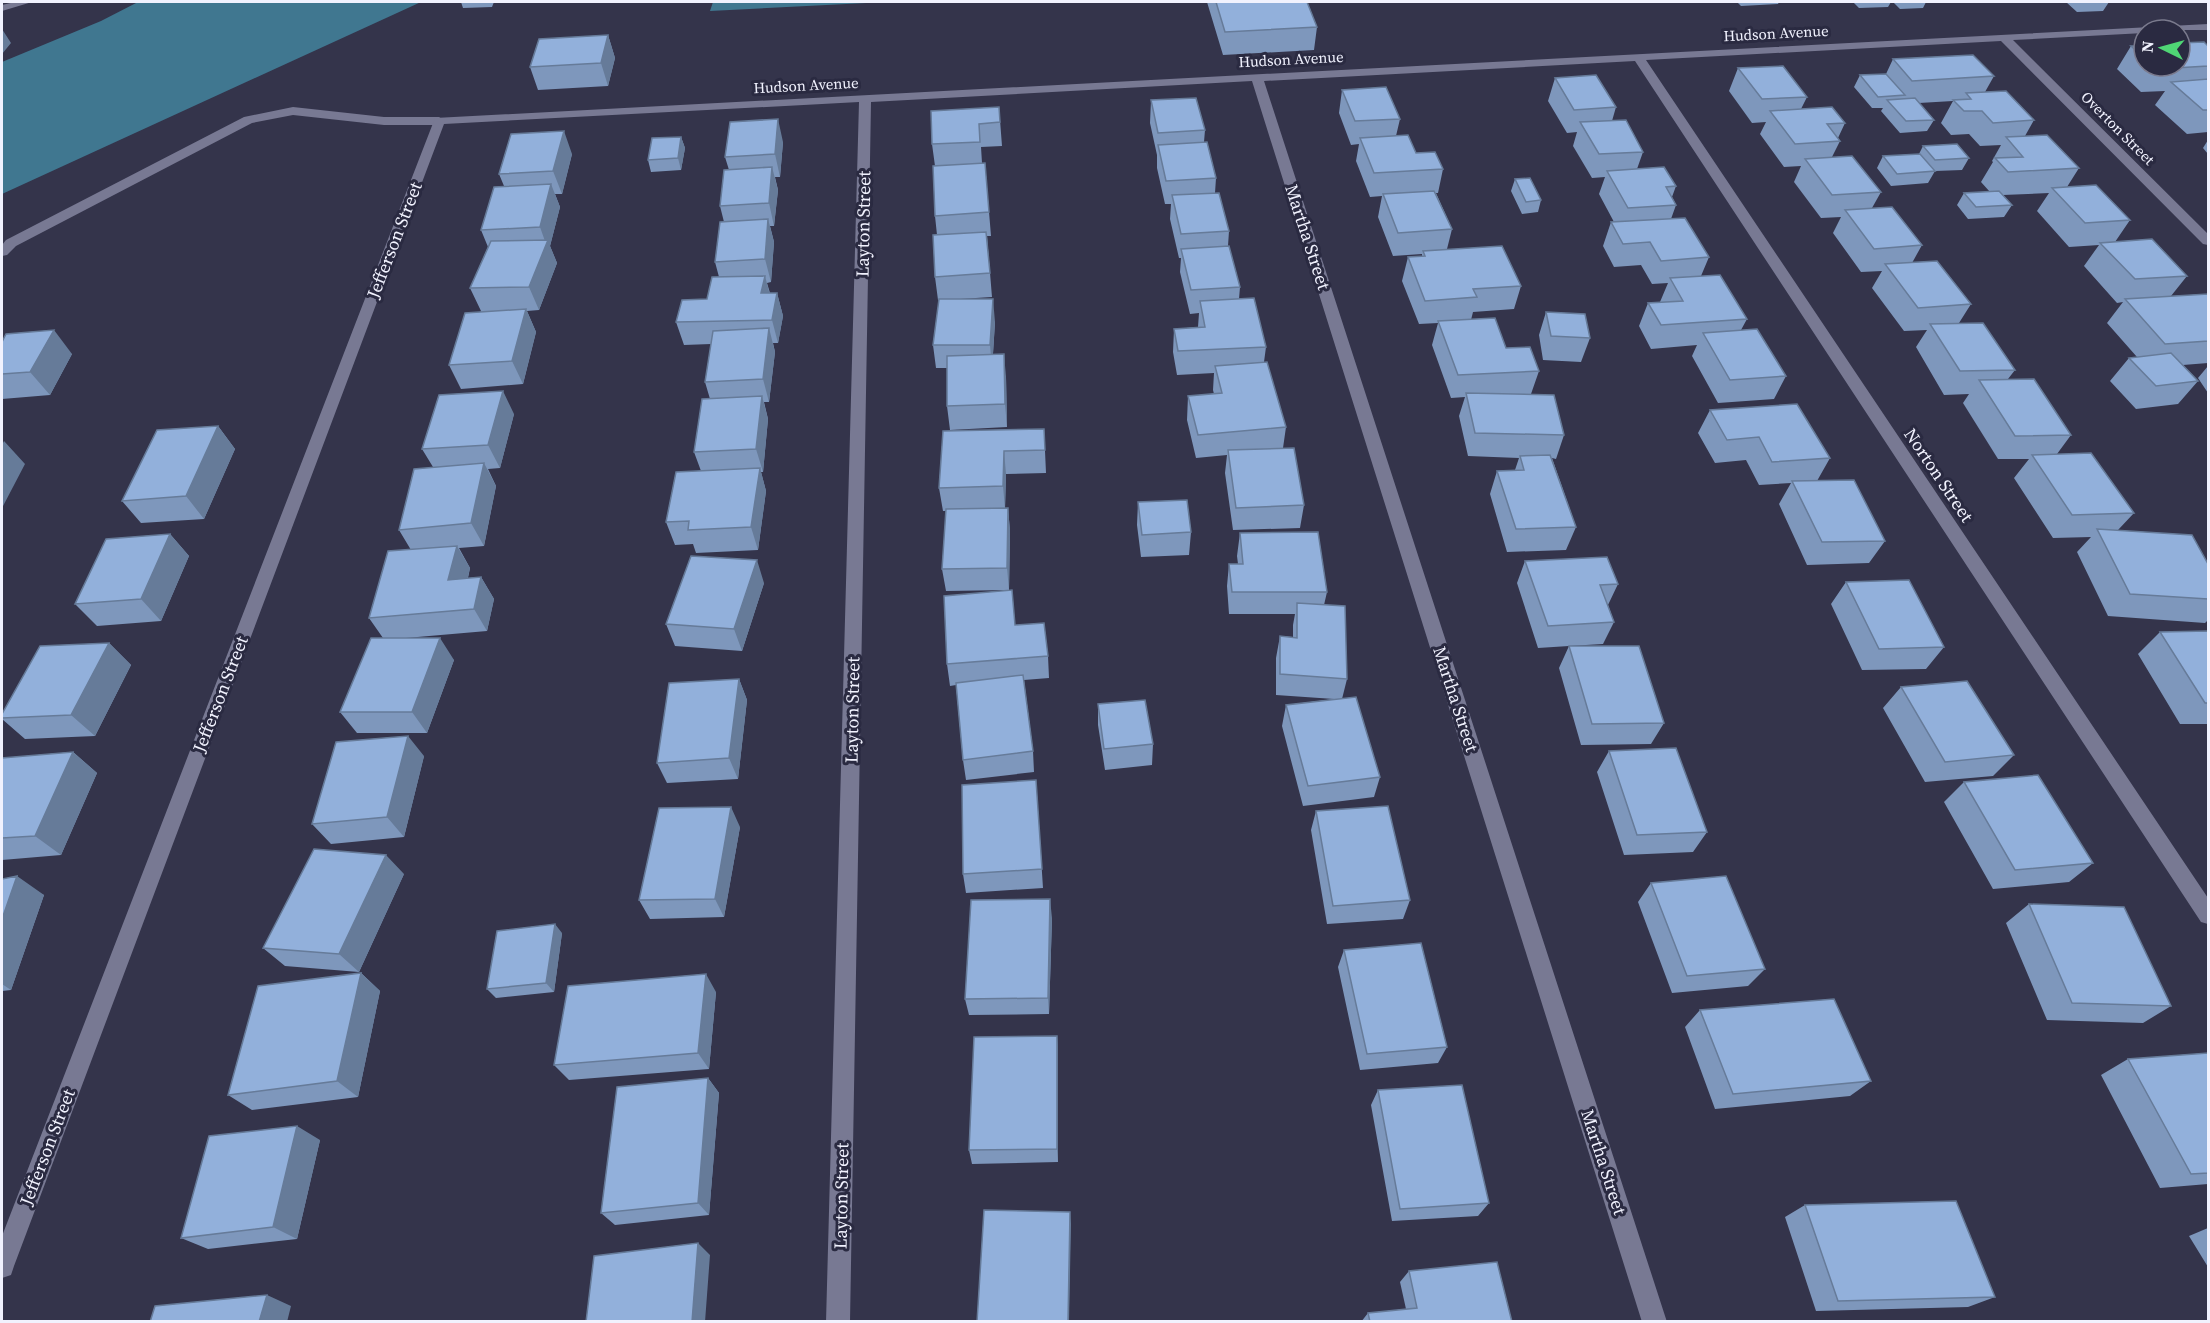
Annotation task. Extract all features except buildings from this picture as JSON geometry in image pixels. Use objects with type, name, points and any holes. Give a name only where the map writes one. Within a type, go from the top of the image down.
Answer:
[{"type":"street","points":[[2,9],[26,2]]},
{"type":"street","points":[[2192,28],[2208,27]]},
{"type":"street","name":"Hudson Avenue","points":[[2,252],[10,243],[248,120],[293,111],[384,121],[439,121],[2132,31]]},
{"type":"street","name":"Overton Street","points":[[2004,38],[2208,241]]},
{"type":"street","name":"Norton Street","points":[[1638,57],[2208,915]]},
{"type":"street","name":"Martha Street","points":[[1257,77],[1655,1322]]},
{"type":"street","name":"Layton Street","points":[[838,1322],[866,98]]},
{"type":"street","name":"Jefferson Street","points":[[2,1266],[439,121]]},
{"type":"water","points":[[138,2],[421,2],[2,194],[2,62],[101,21]]},
{"type":"water","points":[[713,2],[886,2],[710,11]]}]
